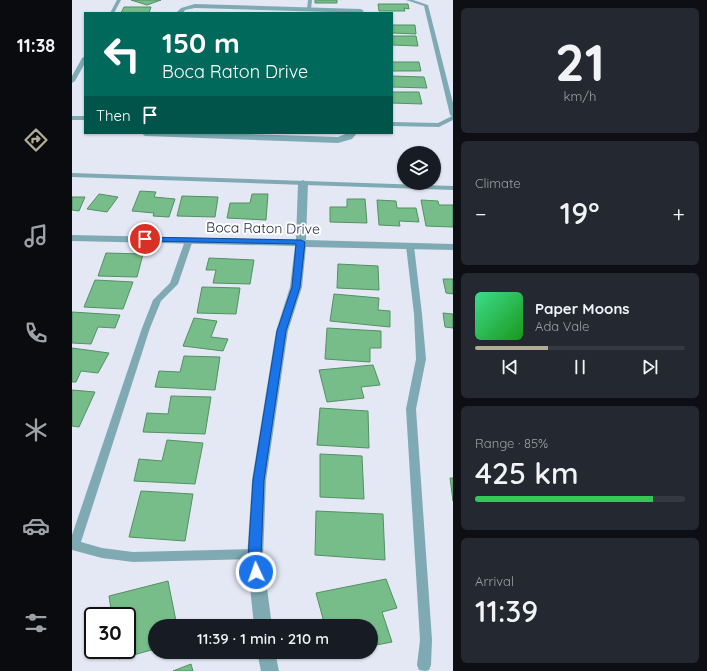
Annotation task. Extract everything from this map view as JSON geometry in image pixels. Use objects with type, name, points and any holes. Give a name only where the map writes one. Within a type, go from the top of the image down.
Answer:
[{"type":"street","points":[[180,12],[186,8],[195,6],[361,10]]},
{"type":"street","points":[[173,134],[338,140],[351,135]]},
{"type":"street","points":[[262,619],[255,554],[258,480],[282,331],[296,287],[301,242],[303,183]]},
{"type":"street","name":"Boca Raton Drive","points":[[72,238],[301,242],[453,247]]},
{"type":"street","points":[[267,659],[270,671]]},
{"type":"lane","points":[[113,12],[120,0]]},
{"type":"lane","points":[[309,9],[310,0]]},
{"type":"lane","points":[[408,0],[426,5],[453,115]]},
{"type":"lane","points":[[72,80],[84,60]]},
{"type":"lane","points":[[72,118],[84,118]]},
{"type":"lane","points":[[393,124],[438,125],[453,118]]},
{"type":"lane","points":[[72,175],[453,188]]},
{"type":"lane","points":[[189,240],[174,284],[157,300],[146,328],[73,546],[102,553],[133,557],[255,554]]},
{"type":"lane","points":[[410,246],[418,314],[421,359],[411,409],[426,640],[424,665]]},
{"type":"building","points":[[131,0],[161,0],[147,5]]},
{"type":"building","points":[[315,0],[337,0],[337,3],[315,3]]},
{"type":"building","points":[[378,4],[408,4],[409,9],[404,8],[405,11],[379,11]]},
{"type":"building","points":[[124,7],[151,7],[149,12],[122,12]]},
{"type":"building","points":[[393,25],[415,25],[416,34],[393,33]]},
{"type":"building","points":[[393,36],[416,36],[418,46],[393,45]]},
{"type":"building","points":[[393,62],[419,62],[421,71],[393,71]]},
{"type":"building","points":[[393,76],[424,77],[427,88],[393,87]]},
{"type":"building","points":[[393,92],[419,92],[422,104],[393,103]]},
{"type":"building","points":[[140,191],[156,192],[154,197],[175,199],[169,217],[153,216],[154,213],[132,211]]},
{"type":"building","points":[[99,194],[118,197],[107,212],[87,209]]},
{"type":"building","points":[[252,194],[268,194],[266,220],[227,218],[230,203],[250,203]]},
{"type":"building","points":[[182,196],[218,197],[215,217],[177,216]]},
{"type":"building","points":[[72,197],[85,197],[79,211],[72,210]]},
{"type":"building","points":[[347,199],[365,199],[367,223],[330,222],[330,207],[347,207]]},
{"type":"building","points":[[377,200],[396,201],[397,208],[416,208],[419,222],[399,221],[400,226],[379,225]]},
{"type":"building","points":[[421,200],[438,201],[439,205],[453,205],[453,227],[426,226]]},
{"type":"building","points":[[106,253],[143,254],[137,277],[98,276]]},
{"type":"building","points":[[209,258],[254,260],[250,284],[213,283],[216,270],[206,270]]},
{"type":"building","points":[[338,264],[378,266],[379,290],[337,288]]},
{"type":"building","points":[[443,279],[453,279],[453,294],[446,293]]},
{"type":"building","points":[[95,280],[133,282],[123,309],[84,307]]},
{"type":"building","points":[[202,287],[240,288],[236,314],[197,313]]},
{"type":"building","points":[[334,294],[379,298],[378,310],[390,311],[390,327],[330,321]]},
{"type":"building","points":[[72,312],[120,315],[115,328],[98,327],[91,344],[72,343]]},
{"type":"building","points":[[443,313],[453,314],[453,328],[445,327]]},
{"type":"building","points":[[194,318],[217,321],[211,337],[228,339],[223,351],[183,346]]},
{"type":"building","points":[[327,328],[381,331],[381,348],[370,348],[370,362],[325,359]]},
{"type":"building","points":[[72,348],[109,353],[98,373],[81,371],[76,382],[72,382]]},
{"type":"building","points":[[184,356],[220,357],[215,390],[155,387],[159,371],[180,372]]},
{"type":"building","points":[[373,365],[380,385],[361,387],[364,398],[327,402],[319,370]]},
{"type":"building","points":[[72,390],[95,392],[79,427],[72,426]]},
{"type":"building","points":[[171,396],[211,397],[205,434],[143,432],[147,413],[168,414]]},
{"type":"building","points":[[320,408],[368,411],[369,448],[317,445]]},
{"type":"building","points":[[167,440],[203,443],[195,484],[134,481],[139,459],[162,461]]},
{"type":"building","points":[[320,454],[362,456],[364,499],[320,497]]},
{"type":"building","points":[[450,478],[453,478],[453,501]]},
{"type":"building","points":[[141,491],[193,494],[185,541],[129,537]]},
{"type":"building","points":[[316,511],[383,514],[385,560],[315,555]]},
{"type":"building","points":[[386,579],[397,608],[382,612],[392,642],[378,645],[378,619],[323,619],[316,593]]},
{"type":"building","points":[[168,581],[176,619],[148,619],[148,651],[136,654],[136,607],[111,607],[109,596]]},
{"type":"building","points":[[191,664],[193,671],[173,671]]},
{"type":"route","points":[[145,239],[301,242],[296,287],[282,331],[258,480],[254,558],[256,572]]}]
